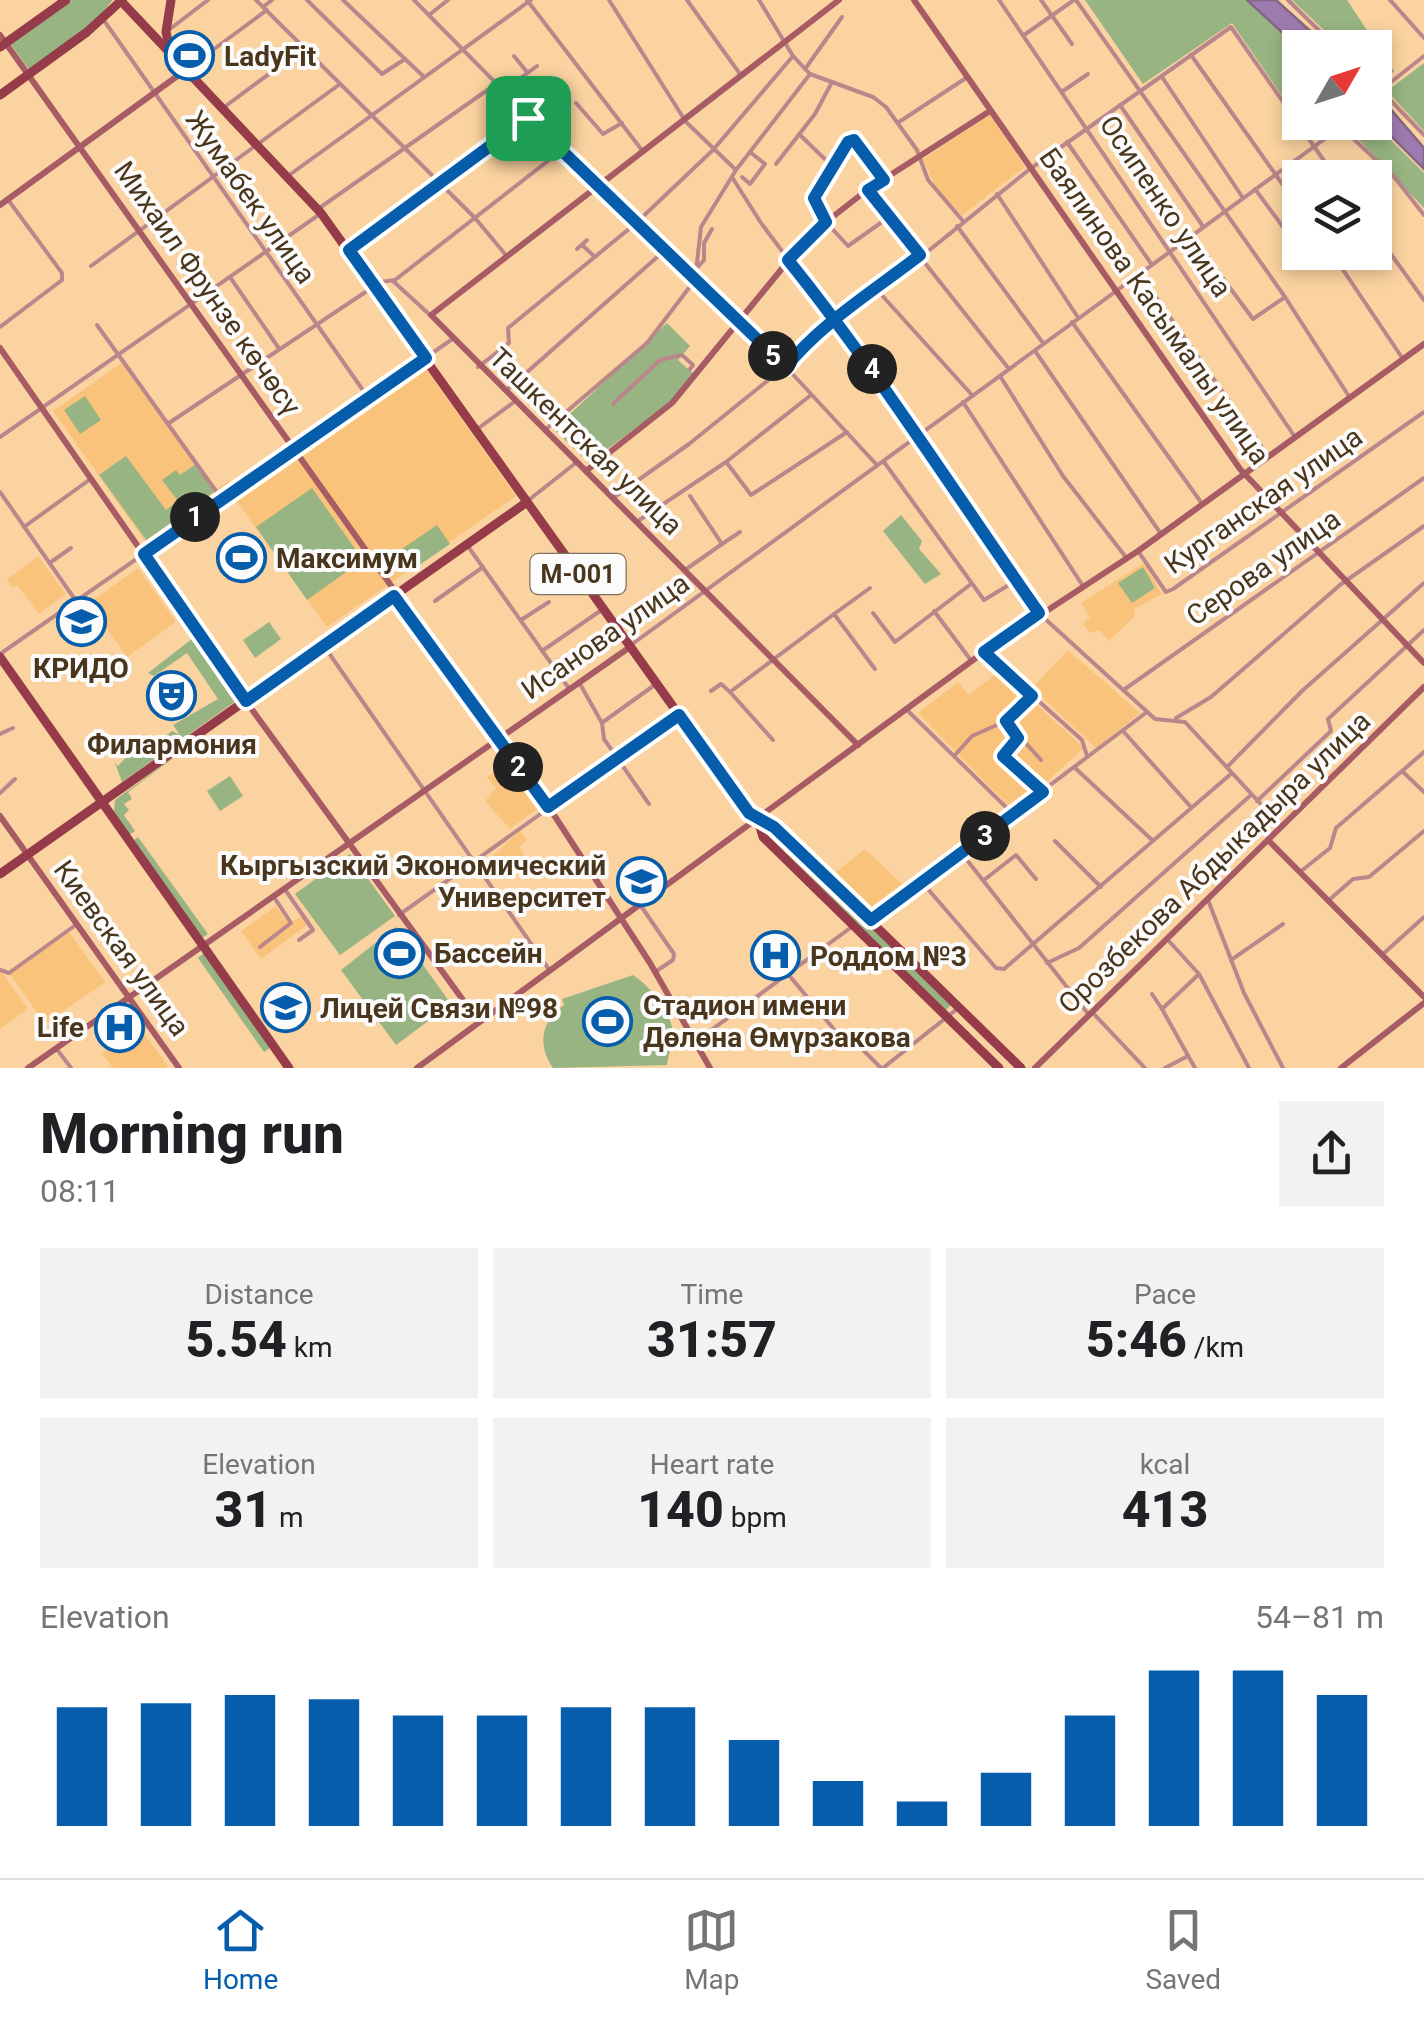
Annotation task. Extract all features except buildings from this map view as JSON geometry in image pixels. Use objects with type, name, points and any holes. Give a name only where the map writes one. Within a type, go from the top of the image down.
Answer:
[{"type":"main road","points":[[2,41],[66,0]]},
{"type":"main road","points":[[0,95],[103,19],[121,0]]},
{"type":"main road","name":"М-001","points":[[121,0],[288,176],[349,250],[656,684],[758,820],[763,837],[999,1068]]},
{"type":"main road","name":"М-001","points":[[171,0],[166,32],[171,52]]},
{"type":"main road","points":[[0,874],[527,502]]},
{"type":"main road","points":[[0,656],[289,1068]]},
{"type":"main road","name":"М-001","points":[[758,820],[774,827],[1021,1068]]},
{"type":"street","points":[[166,32],[208,0]]},
{"type":"street","points":[[256,0],[475,218],[506,254]]},
{"type":"street","points":[[0,205],[187,69],[272,0]]},
{"type":"street","points":[[307,0],[382,74],[405,59]]},
{"type":"street","points":[[343,0],[424,78]]},
{"type":"street","points":[[414,0],[635,224],[786,367],[877,465]]},
{"type":"street","points":[[429,15],[448,0]]},
{"type":"street","points":[[610,0],[686,115],[686,122],[736,170]]},
{"type":"street","points":[[687,0],[740,74]]},
{"type":"street","points":[[758,0],[810,74],[873,97],[899,122],[928,180],[964,221]]},
{"type":"street","name":"Баялинова Касымалы улица","points":[[914,0],[1245,474],[1424,664]]},
{"type":"street","name":"Осипенко улица","points":[[999,0],[1296,438]]},
{"type":"street","points":[[1041,0],[1072,44]]},
{"type":"street","points":[[1024,36],[1075,0],[1142,90],[1350,398]]},
{"type":"street","points":[[1288,0],[1319,30]]},
{"type":"street","points":[[1390,0],[1424,38]]},
{"type":"street","points":[[288,176],[529,1],[641,149]]},
{"type":"street","points":[[393,282],[431,316],[641,149],[837,1]]},
{"type":"street","points":[[805,69],[842,17]]},
{"type":"street","name":"Жумабек улица","points":[[103,19],[367,397]]},
{"type":"street","points":[[614,498],[786,367],[837,320],[997,194],[1231,27],[1323,160]]},
{"type":"street","name":"Михаил Фрунзе көчөсү","points":[[2,41],[548,807],[622,918],[710,1068]]},
{"type":"street","points":[[223,108],[305,47]]},
{"type":"street","points":[[1191,55],[1282,185]]},
{"type":"street","points":[[514,56],[528,73]]},
{"type":"street","points":[[478,366],[510,343],[508,328],[635,224],[713,150],[794,56]]},
{"type":"street","points":[[1392,81],[1424,56]]},
{"type":"street","points":[[503,91],[537,66]]},
{"type":"street","points":[[544,430],[647,343],[695,280],[701,227],[736,170],[810,74]]},
{"type":"street","points":[[1063,91],[1088,74]]},
{"type":"street","points":[[1161,76],[1243,198]]},
{"type":"street","points":[[899,122],[967,77]]},
{"type":"street","points":[[776,164],[800,134],[833,80]]},
{"type":"street","points":[[91,266],[340,84]]},
{"type":"street","points":[[0,437],[266,252],[496,84]]},
{"type":"street","points":[[1392,102],[1424,136]]},
{"type":"street","points":[[576,103],[604,134],[622,123]]},
{"type":"street","points":[[1120,104],[1203,226]]},
{"type":"street","points":[[586,470],[672,404],[693,372],[740,323],[788,260],[826,222],[990,111]]},
{"type":"street","points":[[349,250],[528,118]]},
{"type":"street","name":"Исанова улица","points":[[28,1068],[706,592],[1150,263],[1341,128],[1395,178],[1424,215]]},
{"type":"street","points":[[800,134],[832,166]]},
{"type":"street","points":[[884,180],[854,140],[832,166],[814,198],[826,222],[848,246],[889,217]]},
{"type":"street","points":[[1067,142],[1150,263]]},
{"type":"street","points":[[169,422],[374,284],[393,282],[562,150]]},
{"type":"street","points":[[742,177],[752,183],[765,164],[750,152]]},
{"type":"street","points":[[732,177],[788,260],[920,435],[1039,613],[1159,720],[1174,718],[1211,697],[1347,582],[1424,526]]},
{"type":"street","points":[[868,190],[1009,368]]},
{"type":"street","points":[[1254,190],[1282,227]]},
{"type":"street","points":[[997,194],[1078,318]]},
{"type":"street","points":[[0,328],[62,280],[62,274],[8,200]]},
{"type":"street","points":[[958,226],[1044,344]]},
{"type":"street","points":[[697,268],[704,260],[705,239],[712,229]]},
{"type":"street","points":[[1191,235],[1253,320],[1284,297]]},
{"type":"street","points":[[587,240],[580,247],[595,257]]},
{"type":"street","points":[[504,392],[664,251]]},
{"type":"street","points":[[1392,256],[1424,300]]},
{"type":"street","points":[[1343,270],[1403,359]]},
{"type":"street","points":[[1138,272],[1269,457]]},
{"type":"street","points":[[230,277],[280,349]]},
{"type":"street","points":[[877,289],[972,395]]},
{"type":"street","name":"Ташкентская улица","points":[[431,316],[858,744]]},
{"type":"street","points":[[1072,322],[1202,505]]},
{"type":"street","points":[[97,325],[221,498]]},
{"type":"street","points":[[0,656],[293,447],[451,340]]},
{"type":"street","points":[[417,1068],[984,652],[1127,559],[1424,344]]},
{"type":"street","points":[[0,348],[246,701],[479,1022]]},
{"type":"street","points":[[1034,350],[1162,534]]},
{"type":"street","points":[[612,404],[660,360],[678,358],[693,372]]},
{"type":"street","points":[[1000,376],[1064,476],[1127,559]]},
{"type":"street","points":[[638,522],[726,462],[812,394]]},
{"type":"street","points":[[476,430],[514,402]]},
{"type":"street","points":[[963,402],[1084,586]]},
{"type":"street","name":"Курганская улица","points":[[1138,551],[1166,592],[1424,412]]},
{"type":"street","points":[[726,462],[751,495],[847,432]]},
{"type":"street","points":[[883,461],[984,600],[1017,580]]},
{"type":"street","points":[[527,502],[577,462]]},
{"type":"street","points":[[24,527],[91,478]]},
{"type":"street","name":"Серова улица","points":[[1125,689],[1424,478]]},
{"type":"street","points":[[0,492],[76,601]]},
{"type":"street","points":[[690,496],[722,544]]},
{"type":"street","points":[[685,570],[740,532]]},
{"type":"street","points":[[466,544],[569,688]]},
{"type":"street","points":[[49,563],[72,548]]},
{"type":"street","points":[[435,601],[483,567]]},
{"type":"street","points":[[1227,767],[1302,691],[1424,583]]},
{"type":"street","points":[[873,613],[896,642],[972,584]]},
{"type":"street","points":[[730,692],[870,588]]},
{"type":"street","points":[[521,620],[549,602]]},
{"type":"street","points":[[542,650],[603,610]]},
{"type":"street","points":[[934,611],[972,661]]},
{"type":"street","points":[[834,614],[875,669]]},
{"type":"street","points":[[1258,801],[1331,732],[1328,718],[1424,630]]},
{"type":"street","points":[[324,646],[550,971]]},
{"type":"street","points":[[984,652],[1082,740],[1087,756]]},
{"type":"street","points":[[578,682],[602,723],[604,739],[650,804]]},
{"type":"street","points":[[602,723],[656,684]]},
{"type":"street","points":[[710,690],[721,684],[773,740]]},
{"type":"street","name":"Орозбекова Абдыкадыра улица","points":[[1035,1068],[1424,687]]},
{"type":"street","points":[[954,756],[972,736],[1006,721],[1032,696]]},
{"type":"street","points":[[907,709],[1014,815]]},
{"type":"street","points":[[871,920],[1148,712]]},
{"type":"street","points":[[399,915],[679,715]]},
{"type":"street","points":[[1174,718],[1185,722],[1282,827]]},
{"type":"street","points":[[1006,721],[1040,760]]},
{"type":"street","points":[[0,734],[13,728]]},
{"type":"street","points":[[1123,731],[1191,807]]},
{"type":"street","points":[[1018,738],[1003,756],[1043,792]]},
{"type":"street","points":[[1300,872],[1330,848],[1336,828],[1424,752]]},
{"type":"street","points":[[1074,766],[1152,840]]},
{"type":"street","points":[[1403,772],[1424,792]]},
{"type":"street","points":[[922,880],[996,968],[1004,969],[1232,773]]},
{"type":"street","points":[[0,793],[15,780]]},
{"type":"street","points":[[1048,963],[1079,948],[1252,794]]},
{"type":"street","name":"Киевская улица","points":[[0,816],[180,1068]]},
{"type":"street","points":[[1328,902],[1353,879],[1370,876],[1424,831]]},
{"type":"street","points":[[1268,840],[1424,1000],[1341,1068]]},
{"type":"street","points":[[1055,841],[1101,887]]},
{"type":"street","points":[[961,853],[1091,1014],[1145,1068]]},
{"type":"street","points":[[984,880],[1016,855],[1036,878]]},
{"type":"street","points":[[284,888],[313,930],[298,940]]},
{"type":"street","points":[[260,947],[291,922],[272,896]]},
{"type":"street","points":[[1208,900],[1231,960],[1283,1068]]},
{"type":"street","points":[[640,904],[674,954],[673,960],[655,972]]},
{"type":"street","points":[[1381,955],[1424,916]]},
{"type":"street","points":[[0,970],[8,973],[78,924]]},
{"type":"street","points":[[1231,960],[1283,924]]},
{"type":"street","points":[[695,1042],[854,926]]},
{"type":"street","points":[[1168,940],[1200,974],[1249,1068]]},
{"type":"street","points":[[788,974],[842,1039],[854,1040],[882,1068],[959,1007]]},
{"type":"street","points":[[1162,1009],[1200,974]]},
{"type":"street","points":[[1152,994],[1195,1068]]},
{"type":"street","points":[[56,1048],[70,1068]]},
{"type":"street","points":[[1165,1068],[1188,1056]]},
{"type":"shaded area","points":[[1247,0],[1276,0],[1309,30],[1282,32]]},
{"type":"shaded area","points":[[1392,111],[1424,148],[1424,169],[1392,137]]},
{"type":"shaded area","points":[[990,115],[1025,167],[962,215],[937,189],[923,159]]},
{"type":"shaded area","points":[[123,362],[215,490],[230,480],[241,495],[425,368],[516,496],[327,627],[228,489],[147,544],[53,411]]},
{"type":"shaded area","points":[[38,556],[66,594],[39,614],[17,585],[13,588],[7,579]]},
{"type":"shaded area","points":[[1144,563],[1162,594],[1134,609],[1135,616],[1109,641],[1100,630],[1090,633],[1083,624],[1090,617],[1081,603]]},
{"type":"shaded area","points":[[138,568],[176,622],[127,657],[89,603]]},
{"type":"shaded area","points":[[1068,650],[1140,713],[1096,748],[1032,688]]},
{"type":"shaded area","points":[[1000,671],[1084,748],[1014,811],[918,713],[958,682],[969,695]]},
{"type":"shaded area","points":[[508,764],[540,807],[510,829],[485,801],[496,788],[487,777]]},
{"type":"shaded area","points":[[520,831],[527,840],[519,847],[525,855],[495,873],[486,862]]},
{"type":"shaded area","points":[[865,849],[907,889],[876,913],[836,872]]},
{"type":"shaded area","points":[[276,906],[289,924],[304,914],[311,922],[261,959],[241,931]]},
{"type":"shaded area","points":[[69,932],[105,982],[45,1024],[10,974]]},
{"type":"shaded area","points":[[0,972],[28,1009],[0,1029]]},
{"type":"shaded area","points":[[139,1027],[166,1068],[113,1068],[102,1054]]},
{"type":"green space","points":[[72,0],[113,0],[85,33],[30,71],[10,43]]},
{"type":"green space","points":[[1085,0],[1246,0],[1282,33],[1282,96],[1232,23],[1143,84]]},
{"type":"green space","points":[[1292,0],[1347,0],[1367,30],[1324,30]]},
{"type":"green space","points":[[1424,63],[1424,131],[1392,96],[1392,87]]},
{"type":"green space","points":[[1359,140],[1391,140],[1424,173],[1424,208],[1392,174],[1392,160],[1378,160]]},
{"type":"green space","points":[[667,323],[690,346],[678,360],[694,374],[668,404],[589,463],[554,429]]},
{"type":"green space","points":[[85,396],[101,420],[80,434],[64,410]]},
{"type":"green space","points":[[126,456],[166,510],[178,501],[162,480],[176,470],[180,475],[196,464],[215,491],[147,541],[99,475]]},
{"type":"green space","points":[[312,488],[363,560],[307,600],[256,527]]},
{"type":"green space","points":[[901,515],[922,541],[919,549],[941,574],[925,584],[883,531]]},
{"type":"green space","points":[[437,525],[450,544],[409,572],[396,553]]},
{"type":"green space","points":[[1143,567],[1155,588],[1132,603],[1118,583]]},
{"type":"green space","points":[[269,622],[281,639],[255,658],[243,640]]},
{"type":"green space","points":[[197,635],[240,698],[122,782],[115,763],[118,766],[131,752],[149,757],[158,750],[154,744],[172,731],[180,735],[173,725],[218,699],[187,653],[154,676],[148,673]]},
{"type":"green space","points":[[236,711],[128,792],[132,799],[124,804],[129,810],[124,815],[135,831],[129,835],[114,813],[115,800]]},
{"type":"green space","points":[[230,776],[243,796],[220,811],[207,791]]},
{"type":"green space","points":[[773,828],[951,1005],[945,1011],[767,834]]},
{"type":"green space","points":[[138,837],[208,934],[202,938],[134,840]]},
{"type":"green space","points":[[350,854],[395,916],[340,955],[295,894]]},
{"type":"green space","points":[[396,927],[451,1004],[396,1045],[341,970]]},
{"type":"green space","points":[[204,953],[270,1048],[264,1052],[198,958]]},
{"type":"green space","name":"Стадион имени Дөлөна Өмүрзакова","points":[[633,975],[653,993],[669,1017],[673,1034],[667,1065],[553,1068],[545,1051],[544,1034],[550,1018],[564,1005],[562,999]]},
{"type":"place","name":"LadyFit","points":[[189,56]]},
{"type":"place","name":"Максимум","points":[[241,558]]},
{"type":"place","name":"КРИДО","points":[[81,621]]},
{"type":"place","name":"Филармония","points":[[172,696]]},
{"type":"place","name":"Кыргызский Экономический Университет","points":[[641,881]]},
{"type":"place","name":"Бассейн","points":[[399,953]]},
{"type":"place","name":"Роддом №3","points":[[775,956]]},
{"type":"place","name":"Лицей Связи №98","points":[[285,1008]]},
{"type":"place","name":"Стадион имени Дөлөна Өмүрзакова","points":[[608,1021]]},
{"type":"place","name":"Life","points":[[119,1027]]},
{"type":"route","points":[[528,118],[349,250],[426,358],[225,494],[144,554],[246,701],[394,596],[548,807],[555,806],[679,715],[749,813],[774,827],[871,920],[1043,792],[1003,756],[1018,738],[1006,721],[1032,696],[984,652],[1039,613],[920,435],[837,320],[788,260],[826,222],[814,198],[848,142],[854,140],[884,180],[868,190],[920,255],[837,320],[798,351],[786,367],[528,118]]}]
